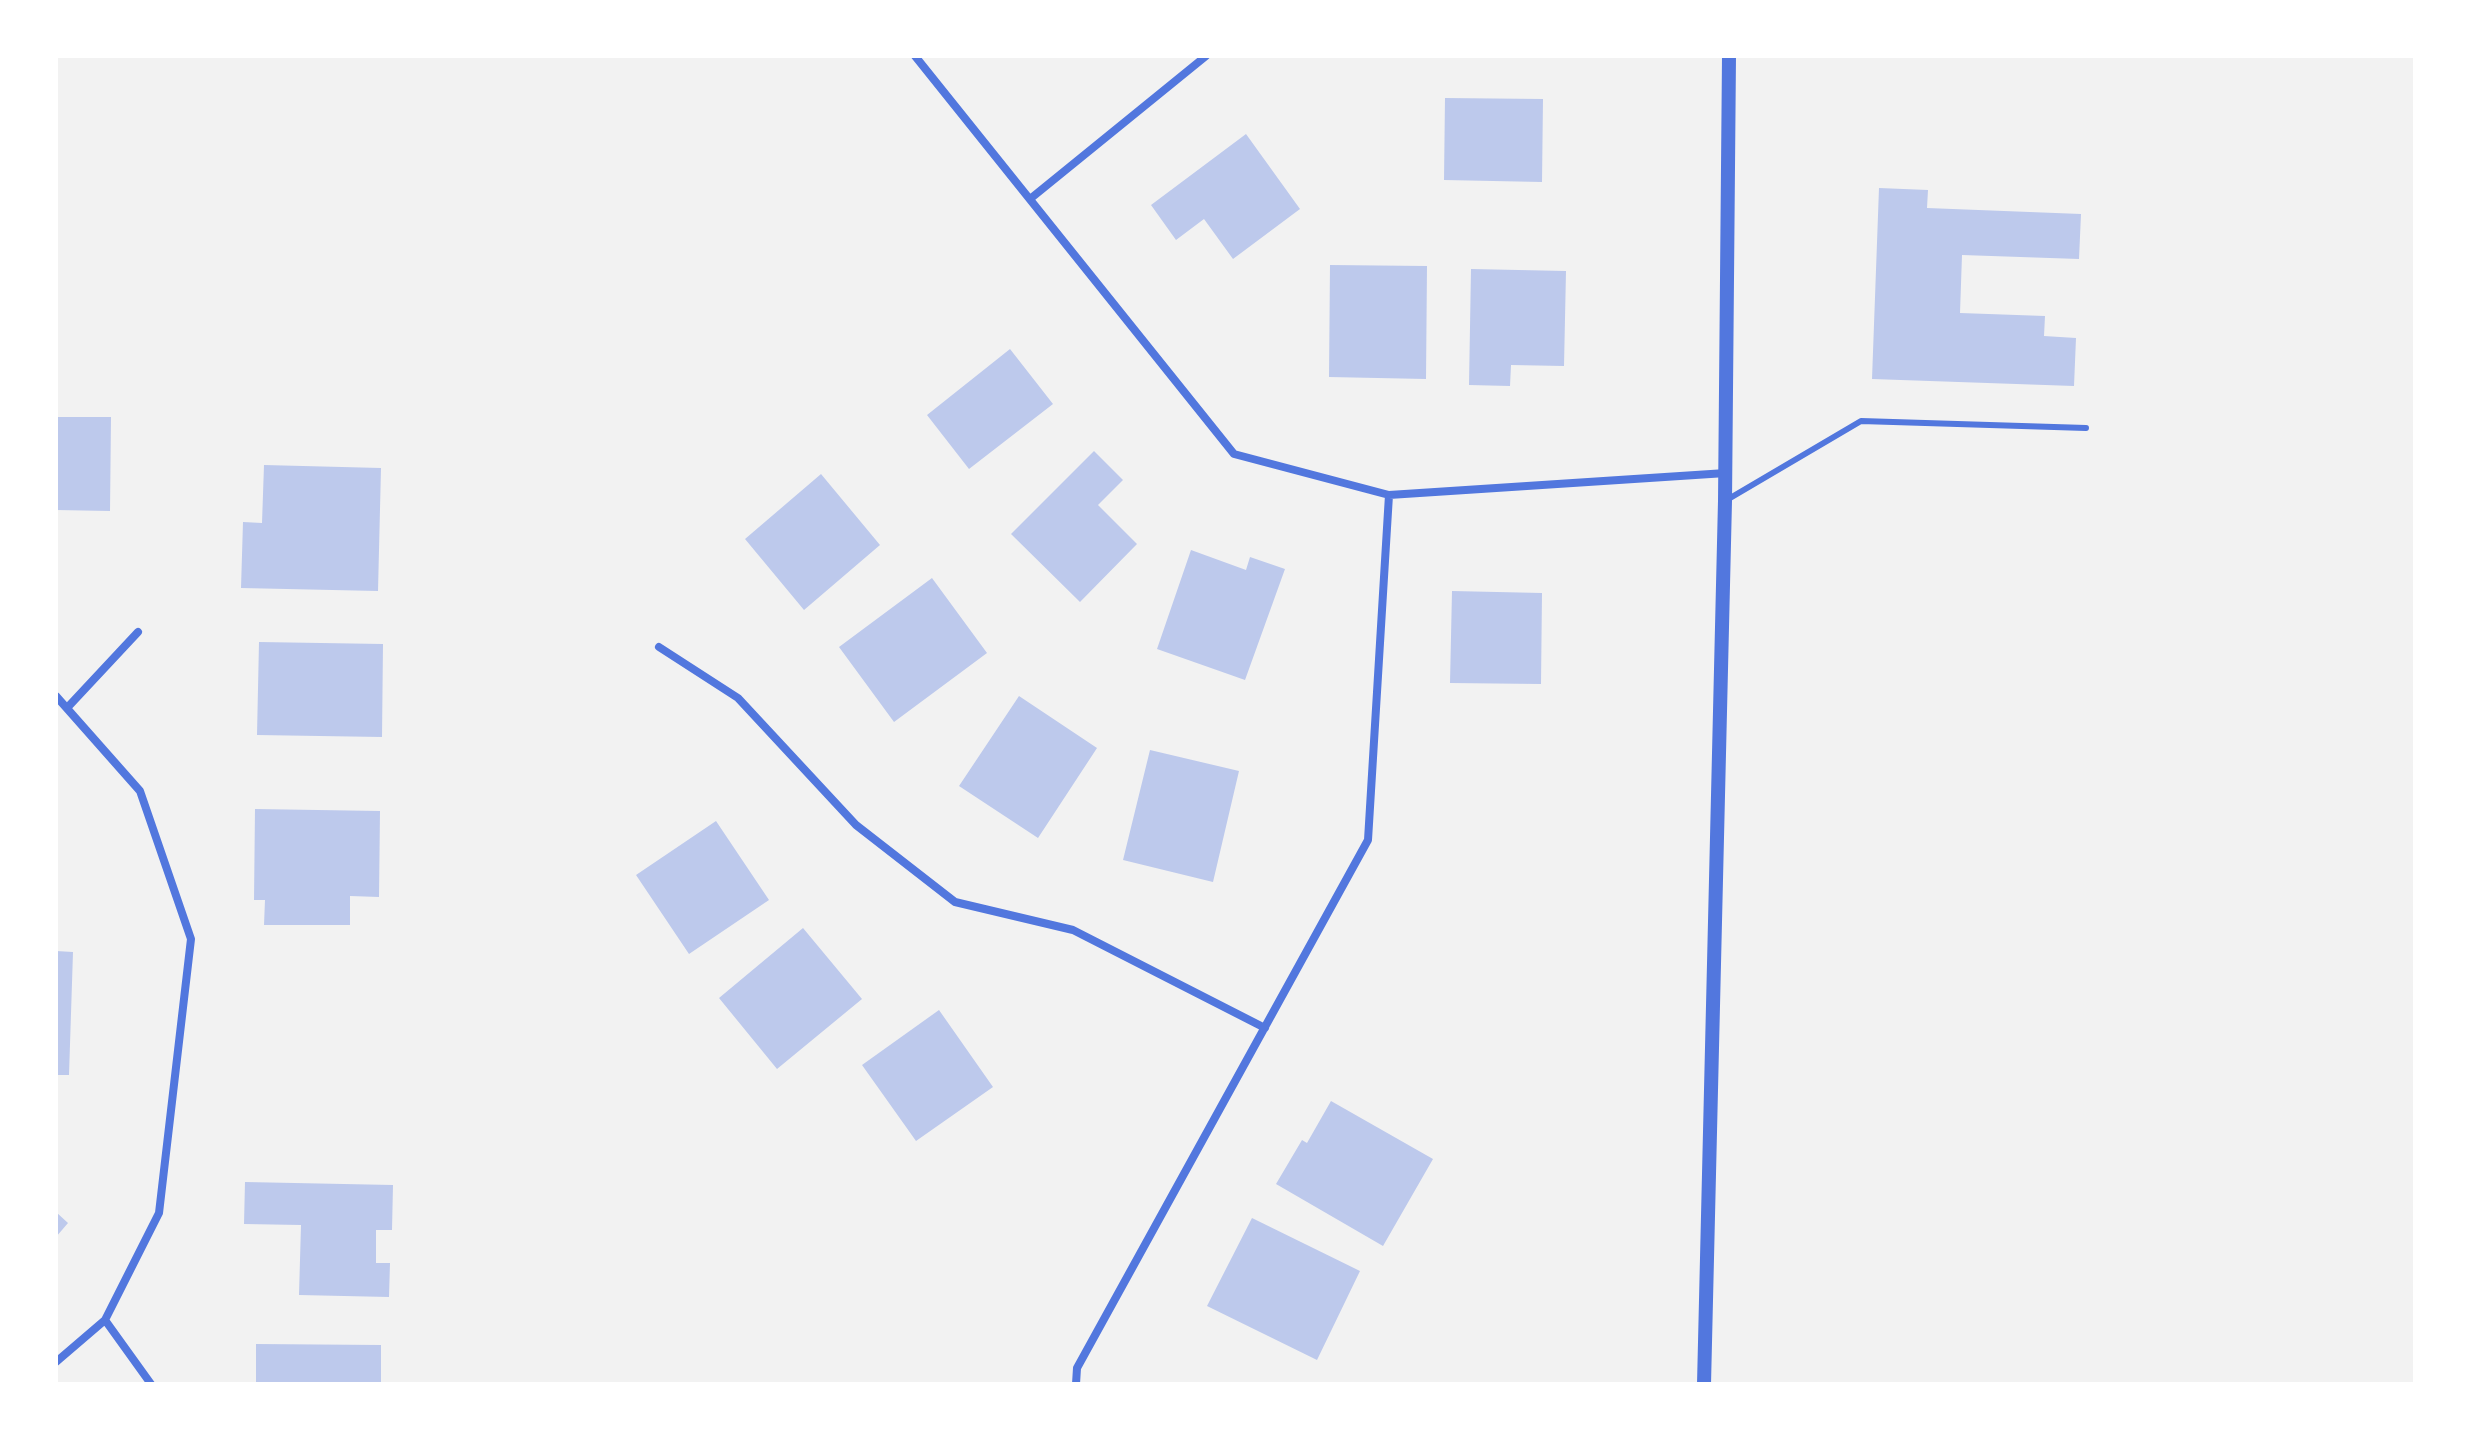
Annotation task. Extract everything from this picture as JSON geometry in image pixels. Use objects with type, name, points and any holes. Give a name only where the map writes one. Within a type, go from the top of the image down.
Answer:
[{"type":"street","points":[[915,56],[1234,454],[1389,495],[1726,473]]},
{"type":"street","points":[[1030,199],[1206,56]]},
{"type":"street","points":[[1704,1384],[1726,473],[1729,56]]},
{"type":"street","points":[[1076,1384],[1077,1368],[1368,840],[1389,495]]},
{"type":"street","points":[[67,708],[138,632]]},
{"type":"street","points":[[659,647],[738,698],[856,825],[955,902],[1073,930],[1265,1028]]},
{"type":"street","points":[[56,696],[140,791],[191,939],[159,1213],[105,1320],[56,1362]]},
{"type":"street","points":[[105,1320],[151,1384]]},
{"type":"lane","points":[[1725,501],[1861,421],[2086,428]]},
{"type":"building","points":[[1445,98],[1543,99],[1542,182],[1444,180]]},
{"type":"building","points":[[1246,134],[1300,209],[1233,259],[1204,219],[1176,240],[1151,205]]},
{"type":"building","points":[[1879,188],[1928,190],[1927,208],[2081,214],[2079,259],[1962,255],[1960,313],[2045,316],[2044,336],[2076,338],[2074,386],[1872,379]]},
{"type":"building","points":[[1330,265],[1427,266],[1426,379],[1329,377]]},
{"type":"building","points":[[1471,269],[1566,271],[1564,366],[1511,365],[1510,386],[1469,385]]},
{"type":"building","points":[[1010,349],[1053,404],[969,469],[927,415]]},
{"type":"building","points":[[56,417],[111,417],[110,511],[56,510]]},
{"type":"building","points":[[1094,451],[1123,480],[1098,505],[1137,544],[1080,602],[1011,534]]},
{"type":"building","points":[[264,465],[381,468],[378,591],[241,588],[243,522],[262,523]]},
{"type":"building","points":[[821,474],[880,545],[804,610],[745,539]]},
{"type":"building","points":[[1191,550],[1246,570],[1250,557],[1285,569],[1245,680],[1157,649]]},
{"type":"building","points":[[932,578],[987,653],[894,722],[839,647]]},
{"type":"building","points":[[1452,591],[1542,593],[1541,684],[1450,683]]},
{"type":"building","points":[[259,642],[383,644],[382,737],[257,735]]},
{"type":"building","points":[[1019,696],[1097,748],[1038,838],[959,786]]},
{"type":"building","points":[[1150,750],[1239,771],[1213,882],[1123,860]]},
{"type":"building","points":[[255,809],[380,811],[379,897],[350,896],[350,925],[264,925],[265,900],[254,900]]},
{"type":"building","points":[[716,821],[769,900],[689,954],[636,875]]},
{"type":"building","points":[[803,928],[862,999],[777,1069],[719,998]]},
{"type":"building","points":[[56,951],[73,952],[69,1075],[56,1075]]},
{"type":"building","points":[[939,1010],[993,1087],[916,1141],[862,1065]]},
{"type":"building","points":[[1331,1101],[1433,1159],[1383,1246],[1276,1184],[1302,1140],[1307,1143]]},
{"type":"building","points":[[245,1182],[393,1185],[392,1230],[376,1230],[376,1263],[390,1263],[389,1297],[299,1295],[301,1225],[244,1224]]},
{"type":"building","points":[[56,1212],[68,1223],[56,1237]]},
{"type":"building","points":[[1252,1218],[1360,1271],[1317,1360],[1207,1306]]},
{"type":"building","points":[[256,1344],[381,1345],[381,1384],[256,1384]]}]
